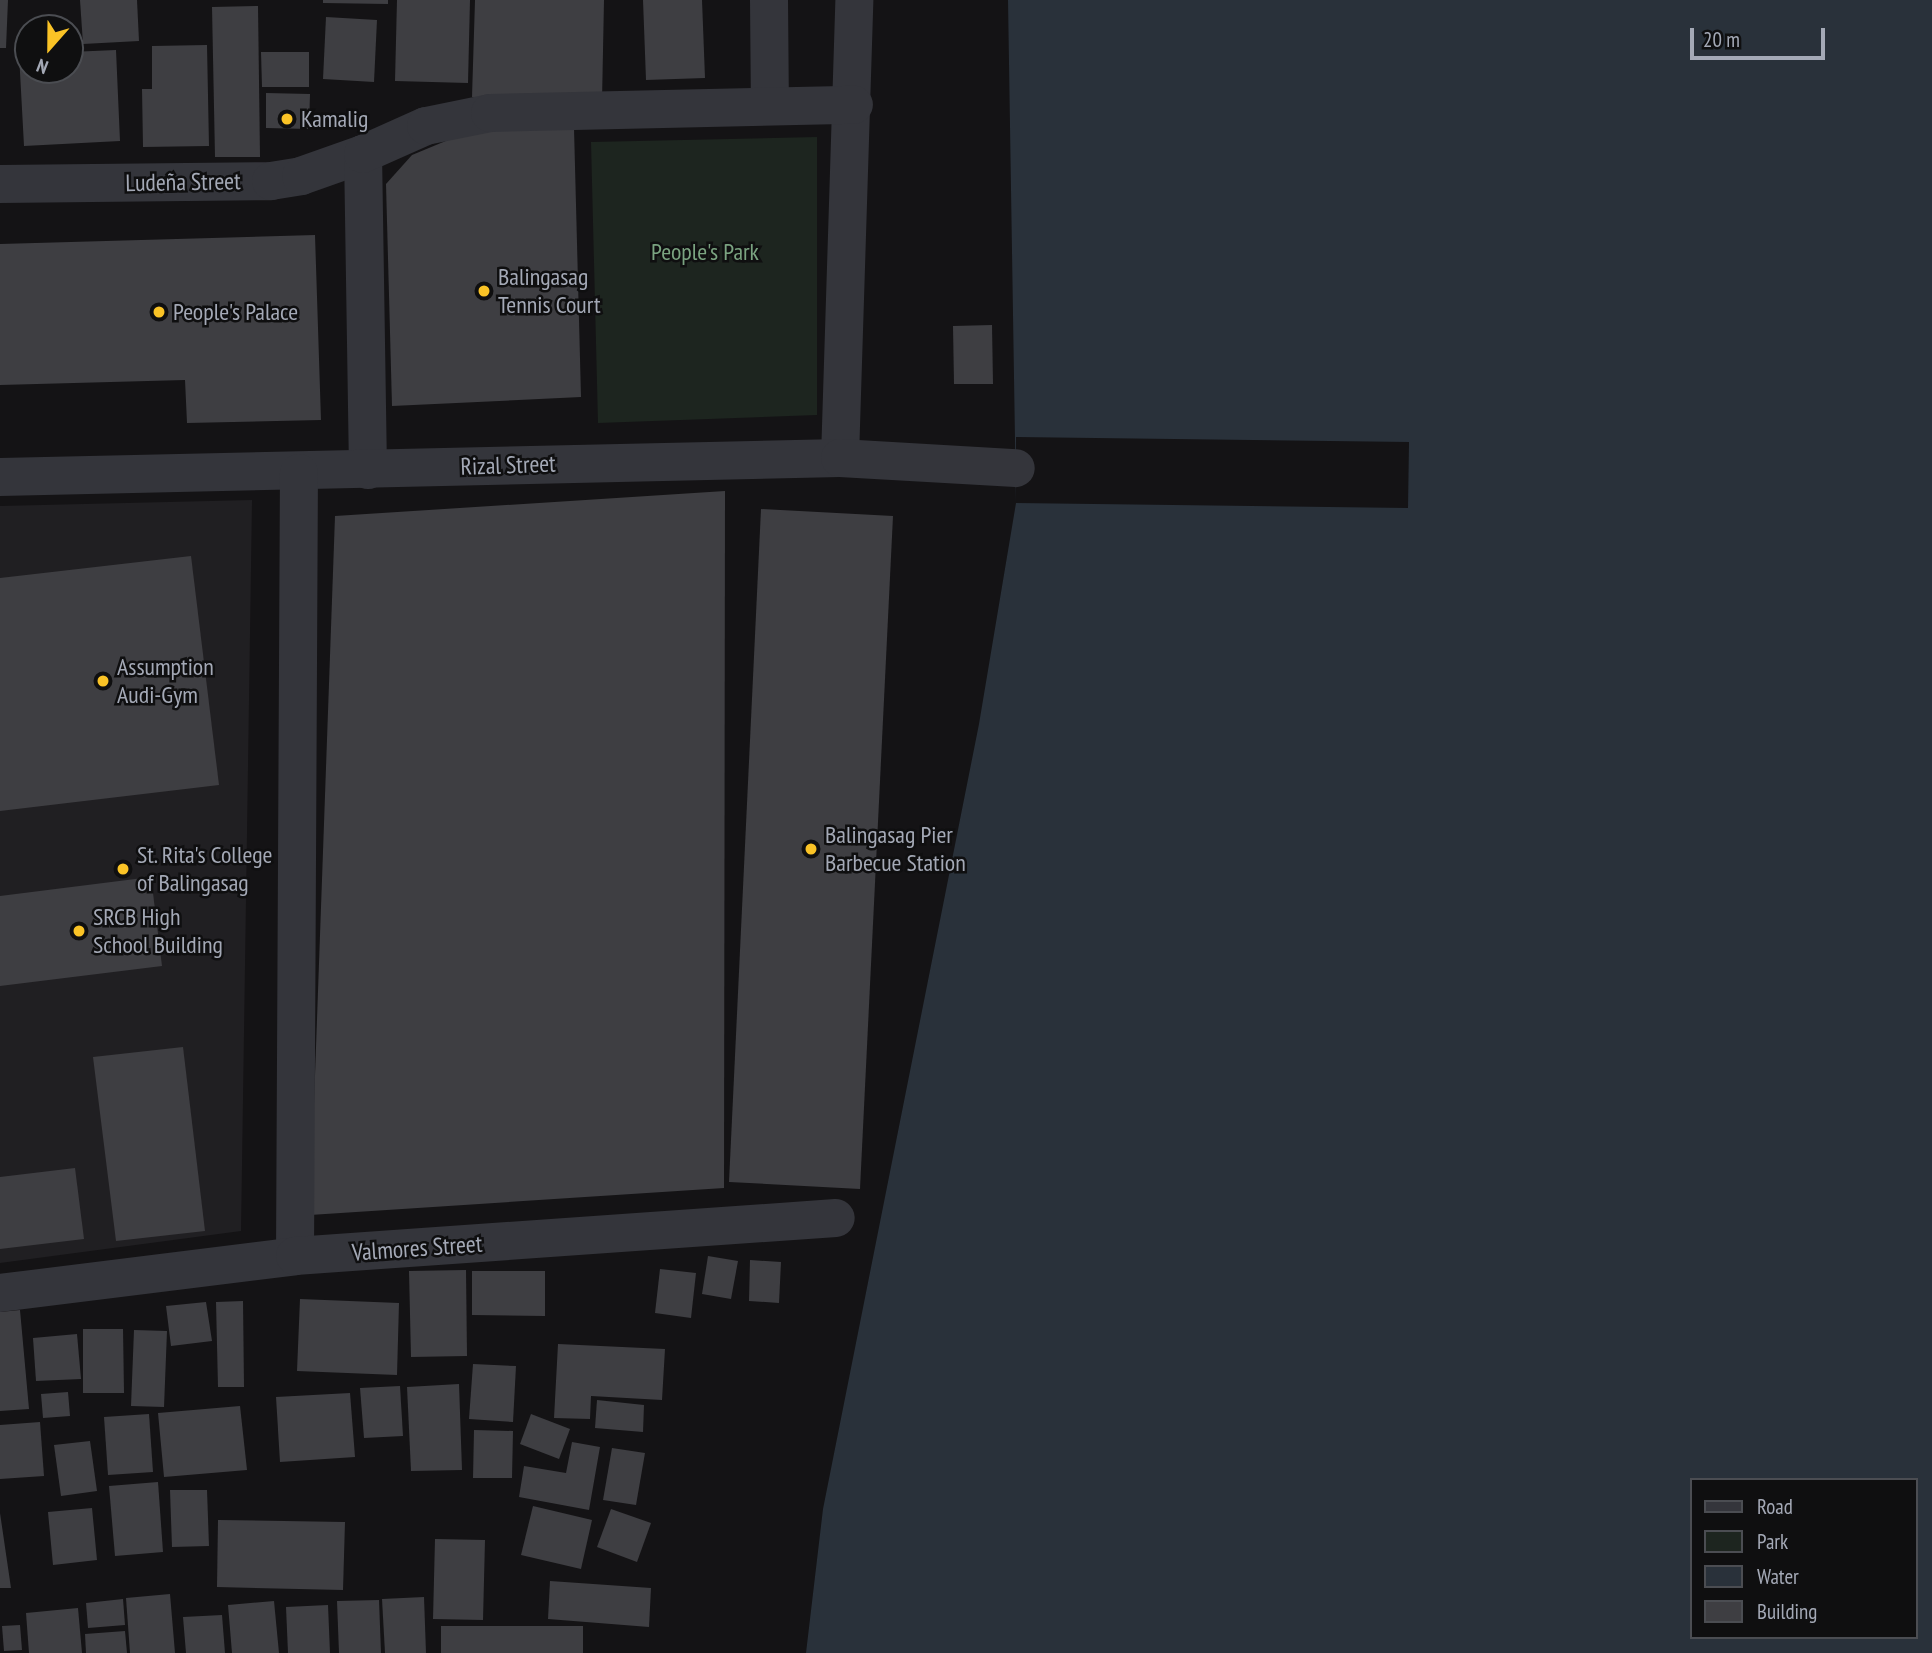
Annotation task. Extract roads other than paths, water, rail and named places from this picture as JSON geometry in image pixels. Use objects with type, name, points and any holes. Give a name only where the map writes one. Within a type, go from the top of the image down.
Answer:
[{"type":"street","points":[[769,0],[769,106]]},
{"type":"street","points":[[840,458],[853,105],[854,0]]},
{"type":"street","name":"Ludeña Street","points":[[0,184],[271,181],[301,176],[363,154],[426,126],[490,113],[853,105]]},
{"type":"street","points":[[363,154],[368,470]]},
{"type":"street","name":"Rizal Street","points":[[0,477],[299,473],[840,458],[1016,468]]},
{"type":"street","points":[[295,1256],[299,473]]},
{"type":"street","name":"Valmores Street","points":[[0,1293],[295,1256],[836,1218]]},
{"type":"water","points":[[1008,0],[1932,0],[1932,1653],[806,1653],[823,1509],[979,724],[1016,503]]},
{"type":"place","name":"Kamalig","points":[[287,119]]},
{"type":"place","name":"Balingasag Tennis Court","points":[[484,291]]},
{"type":"place","name":"People's Palace","points":[[159,312]]},
{"type":"place","name":"Assumption Audi-Gym","points":[[103,681]]},
{"type":"place","name":"Balingasag Pier Barbecue Station","points":[[811,849]]},
{"type":"place","name":"St. Rita's College of Balingasag","points":[[123,869]]},
{"type":"place","name":"SRCB High School Building","points":[[79,931]]},
{"type":"park label","name":"People's Park","points":[[705,252]]}]
